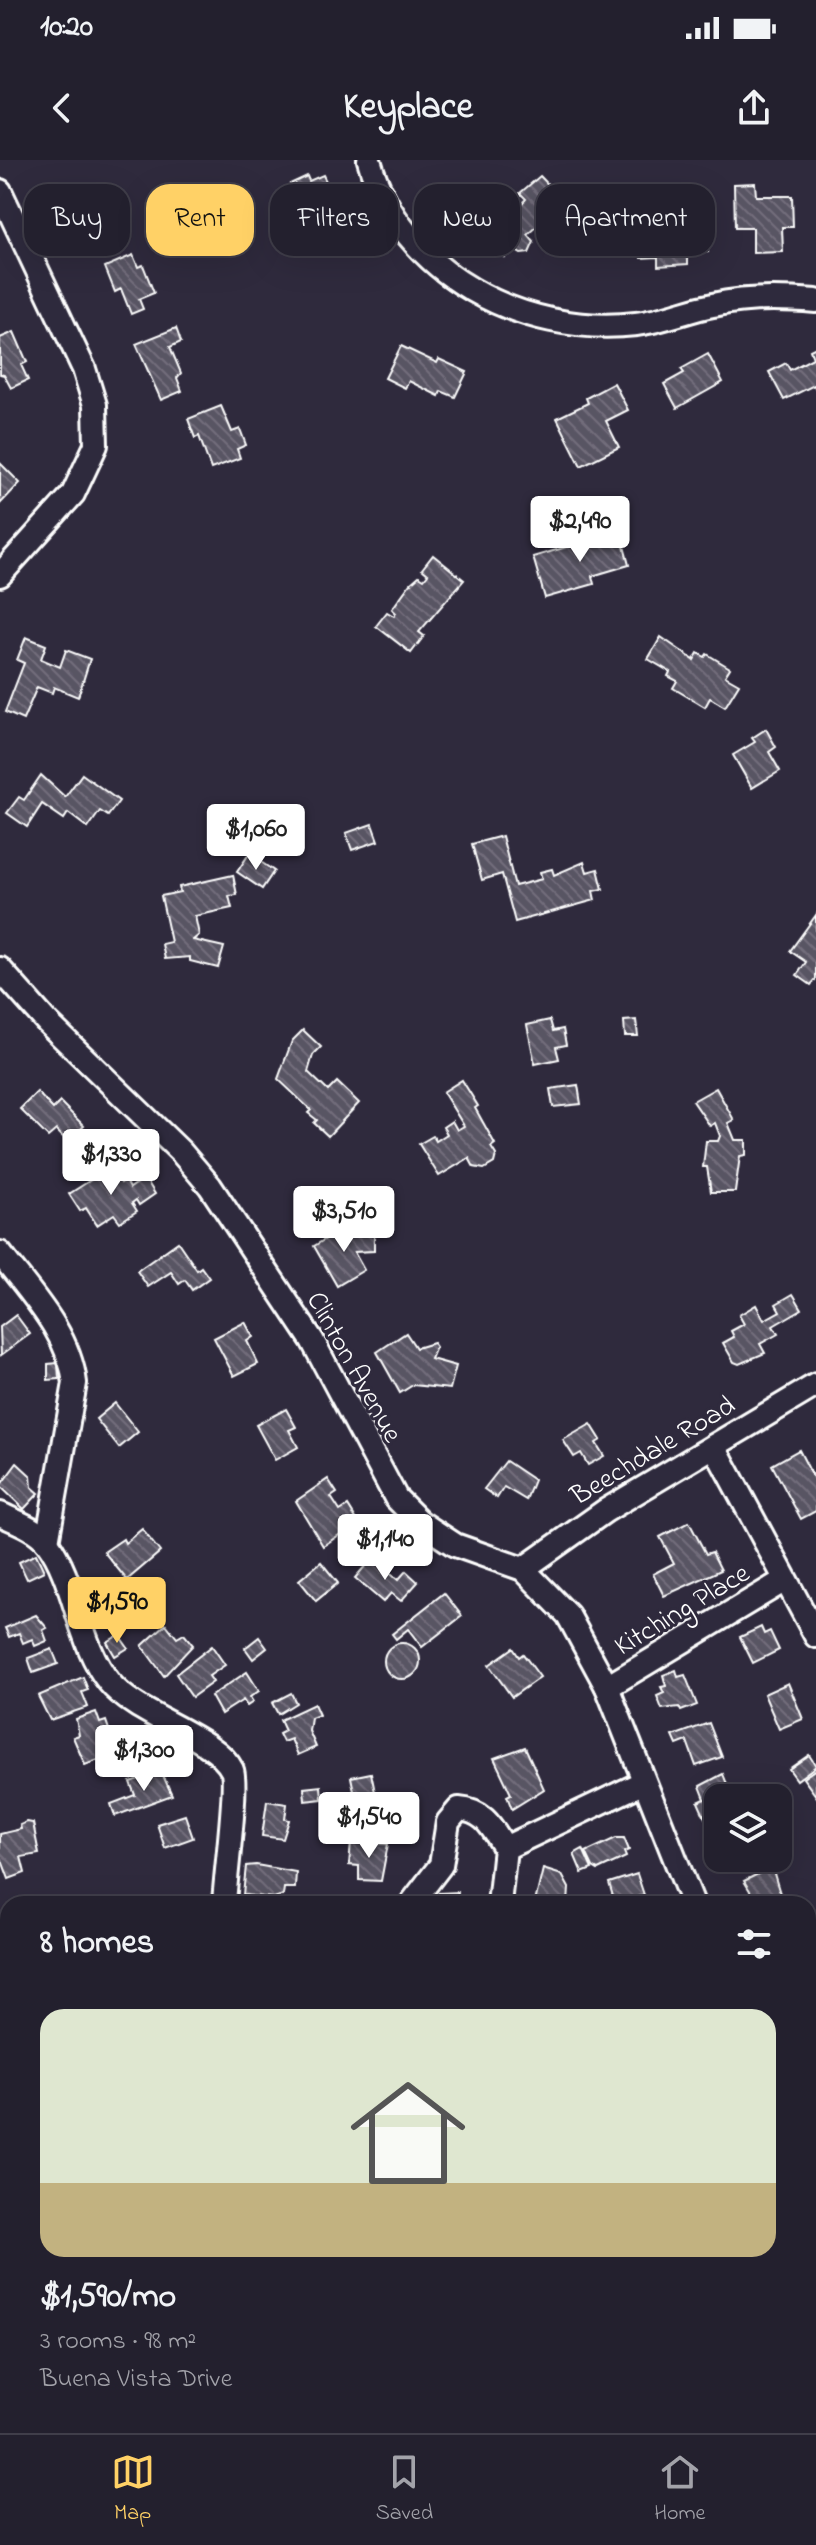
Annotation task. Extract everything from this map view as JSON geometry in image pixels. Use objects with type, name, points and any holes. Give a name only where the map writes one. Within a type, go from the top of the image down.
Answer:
[{"type":"street","points":[[369,160],[379,189],[405,231],[439,267],[476,293],[555,322],[604,326],[638,324],[738,300],[816,301]]},
{"type":"street","points":[[0,191],[84,369],[95,405],[96,445],[73,494],[0,575]]},
{"type":"street","name":"Clinton Avenue","points":[[0,969],[47,1022],[181,1152],[210,1186],[312,1340],[396,1498],[420,1522],[455,1545],[523,1569],[568,1615],[607,1687],[690,1896]]},
{"type":"street","points":[[0,1253],[58,1331],[72,1358],[75,1383],[47,1542],[108,1681],[133,1705],[211,1749],[224,1759],[234,1774],[225,1896]]},
{"type":"street","name":"Beechdale Road","points":[[523,1569],[605,1511],[816,1385]]},
{"type":"street","points":[[714,1446],[816,1636]]},
{"type":"street","points":[[0,1514],[47,1542]]},
{"type":"street","name":"Kitching Place","points":[[607,1687],[785,1580]]},
{"type":"street","points":[[505,1848],[644,1782]]},
{"type":"street","points":[[417,1896],[441,1865],[448,1822],[459,1809],[473,1810],[486,1819],[505,1848],[500,1896]]},
{"type":"building","points":[[323,175],[327,184],[290,184],[307,176],[309,181]]},
{"type":"building","points":[[540,176],[548,184],[536,184],[536,227],[528,235],[534,242],[529,253],[521,254],[520,205],[526,199],[520,193]]},
{"type":"building","points":[[755,183],[756,196],[792,196],[793,227],[782,227],[783,252],[753,253],[753,228],[735,228],[734,184]]},
{"type":"building","points":[[133,255],[138,267],[143,265],[154,293],[139,299],[143,309],[131,314],[121,289],[115,292],[105,267]]},
{"type":"building","points":[[641,256],[688,256],[688,264],[658,266],[658,257]]},
{"type":"building","points":[[176,328],[181,342],[170,347],[181,373],[177,378],[182,391],[161,400],[136,344]]},
{"type":"building","points":[[14,332],[27,362],[21,365],[28,380],[11,388],[4,375],[0,374],[0,338]]},
{"type":"building","points":[[401,346],[437,363],[439,359],[467,372],[455,397],[441,391],[439,396],[409,381],[405,388],[385,378]]},
{"type":"building","points":[[816,347],[816,389],[814,385],[784,400],[769,372],[786,363],[790,370],[813,358],[810,350]]},
{"type":"building","points":[[708,354],[723,382],[677,408],[664,384],[684,373],[681,369]]},
{"type":"building","points":[[614,383],[628,410],[606,421],[619,447],[581,466],[557,418],[588,403],[586,398]]},
{"type":"building","points":[[221,406],[232,432],[240,429],[246,445],[237,449],[240,458],[211,469],[199,436],[195,438],[188,419]]},
{"type":"building","points":[[0,463],[20,483],[0,504]]},
{"type":"building","points":[[620,531],[629,565],[592,576],[594,584],[545,598],[533,557]]},
{"type":"building","points":[[433,555],[464,580],[419,632],[424,636],[411,653],[376,626],[387,612],[394,616],[396,613],[392,609],[410,584],[419,576],[424,579],[428,574],[422,569]]},
{"type":"building","points":[[26,637],[46,645],[41,659],[60,667],[66,650],[90,659],[78,697],[54,687],[52,693],[37,687],[23,720],[5,712],[24,663],[17,660]]},
{"type":"building","points":[[661,637],[694,660],[698,653],[705,657],[707,654],[730,668],[725,676],[739,684],[725,707],[710,698],[705,707],[673,688],[677,681],[668,676],[670,672],[648,659]]},
{"type":"building","points":[[766,729],[776,747],[769,752],[780,771],[752,788],[733,755],[755,742],[752,738]]},
{"type":"building","points":[[82,774],[119,801],[108,816],[100,811],[88,828],[68,813],[64,819],[42,804],[27,827],[7,813],[19,797],[24,800],[41,775],[65,797]]},
{"type":"building","points":[[372,824],[378,841],[352,850],[346,833]]},
{"type":"building","points":[[502,836],[515,886],[542,879],[540,872],[552,869],[554,875],[584,862],[587,872],[598,869],[603,889],[593,891],[595,900],[515,922],[502,874],[482,880],[472,844]]},
{"type":"building","points":[[249,854],[274,871],[262,889],[237,872]]},
{"type":"building","points":[[233,875],[237,895],[229,896],[232,908],[195,916],[199,935],[193,940],[224,947],[218,968],[190,961],[190,957],[165,959],[162,944],[171,942],[161,896],[180,892],[179,887]]},
{"type":"building","points":[[816,915],[816,979],[811,985],[797,975],[806,962],[790,951]]},
{"type":"building","points":[[550,1020],[553,1031],[563,1029],[566,1045],[556,1047],[559,1059],[535,1064],[527,1025]]},
{"type":"building","points":[[636,1020],[638,1036],[625,1036],[624,1021]]},
{"type":"building","points":[[303,1030],[321,1047],[313,1055],[308,1072],[328,1091],[337,1082],[359,1103],[328,1136],[314,1123],[317,1120],[308,1113],[311,1110],[278,1079],[292,1041]]},
{"type":"building","points":[[462,1080],[478,1106],[475,1108],[495,1144],[491,1147],[496,1155],[494,1163],[484,1169],[474,1167],[469,1158],[439,1176],[419,1144],[433,1136],[436,1141],[447,1134],[443,1127],[452,1121],[457,1130],[464,1126],[443,1092]]},
{"type":"building","points":[[578,1085],[581,1104],[553,1107],[550,1089]]},
{"type":"building","points":[[716,1088],[734,1120],[728,1123],[735,1140],[746,1140],[746,1155],[740,1156],[735,1192],[711,1192],[707,1167],[703,1167],[706,1141],[718,1141],[720,1136],[715,1123],[710,1126],[693,1101]]},
{"type":"building","points":[[37,1092],[53,1109],[60,1102],[84,1126],[68,1142],[56,1130],[48,1137],[20,1109]]},
{"type":"building","points":[[111,1167],[121,1183],[125,1180],[130,1188],[145,1178],[155,1194],[139,1205],[136,1200],[132,1203],[137,1211],[120,1222],[114,1214],[97,1225],[86,1208],[80,1211],[69,1194]]},
{"type":"building","points":[[344,1228],[349,1234],[374,1234],[374,1251],[354,1252],[364,1270],[337,1286],[314,1246]]},
{"type":"building","points":[[178,1242],[197,1270],[201,1267],[209,1278],[192,1290],[185,1280],[179,1284],[171,1272],[148,1287],[137,1271]]},
{"type":"building","points":[[793,1294],[802,1309],[773,1326],[778,1334],[760,1344],[765,1353],[739,1364],[734,1362],[723,1343],[734,1337],[731,1331],[744,1324],[739,1315],[756,1305],[764,1320],[780,1311],[776,1304]]},
{"type":"building","points":[[16,1315],[30,1334],[1,1355],[0,1327]]},
{"type":"building","points":[[245,1322],[253,1337],[247,1341],[258,1364],[234,1376],[214,1338]]},
{"type":"building","points":[[406,1333],[416,1348],[433,1343],[436,1347],[431,1359],[456,1366],[450,1389],[413,1385],[400,1393],[377,1352]]},
{"type":"building","points":[[58,1363],[59,1379],[48,1380],[48,1364]]},
{"type":"building","points":[[115,1403],[138,1432],[119,1448],[96,1419]]},
{"type":"building","points":[[286,1409],[296,1427],[289,1430],[298,1447],[275,1460],[256,1425]]},
{"type":"building","points":[[591,1424],[601,1440],[596,1443],[604,1456],[588,1465],[581,1453],[574,1457],[563,1440]]},
{"type":"building","points":[[799,1450],[816,1483],[816,1511],[801,1519],[772,1465]]},
{"type":"building","points":[[506,1461],[534,1480],[526,1500],[504,1487],[497,1498],[484,1489]]},
{"type":"building","points":[[17,1463],[31,1476],[32,1487],[39,1493],[24,1509],[0,1486]]},
{"type":"building","points":[[328,1479],[337,1493],[331,1497],[340,1511],[348,1506],[358,1522],[323,1546],[296,1501]]},
{"type":"building","points":[[689,1522],[706,1554],[712,1552],[721,1570],[664,1596],[653,1574],[674,1563],[660,1537]]},
{"type":"building","points":[[142,1529],[160,1552],[127,1580],[104,1552],[123,1539],[125,1543]]},
{"type":"building","points":[[36,1554],[44,1571],[27,1579],[19,1562]]},
{"type":"building","points":[[372,1558],[398,1580],[406,1571],[418,1582],[401,1601],[391,1593],[383,1602],[355,1578]]},
{"type":"building","points":[[321,1562],[338,1583],[316,1601],[299,1580]]},
{"type":"building","points":[[444,1593],[462,1616],[422,1647],[408,1629],[396,1639],[392,1634]]},
{"type":"building","points":[[36,1615],[47,1628],[43,1630],[47,1641],[35,1646],[32,1639],[23,1643],[19,1633],[9,1637],[5,1628]]},
{"type":"building","points":[[166,1624],[177,1638],[184,1634],[193,1645],[164,1676],[142,1646]]},
{"type":"building","points":[[761,1627],[764,1634],[770,1631],[779,1650],[753,1663],[740,1637]]},
{"type":"building","points":[[119,1635],[128,1648],[115,1656],[107,1642]]},
{"type":"building","points":[[259,1637],[267,1648],[253,1659],[245,1648]]},
{"type":"building","points":[[402,1643],[415,1648],[420,1661],[415,1674],[402,1679],[389,1674],[384,1661],[389,1648]]},
{"type":"building","points":[[212,1646],[225,1665],[209,1676],[213,1682],[192,1697],[176,1674]]},
{"type":"building","points":[[513,1648],[519,1657],[523,1654],[540,1677],[512,1697],[489,1665]]},
{"type":"building","points":[[52,1649],[58,1664],[33,1673],[28,1658]]},
{"type":"building","points":[[676,1670],[678,1677],[685,1675],[697,1705],[681,1711],[679,1707],[662,1709],[657,1696],[664,1693],[661,1687],[666,1686],[663,1675]]},
{"type":"building","points":[[247,1672],[259,1691],[250,1697],[253,1702],[247,1706],[243,1700],[221,1714],[211,1696]]},
{"type":"building","points":[[83,1677],[88,1690],[82,1692],[88,1707],[50,1720],[38,1696]]},
{"type":"building","points":[[788,1683],[803,1719],[779,1729],[764,1694]]},
{"type":"building","points":[[291,1693],[296,1703],[278,1714],[272,1703]]},
{"type":"building","points":[[314,1704],[319,1715],[311,1718],[309,1731],[316,1747],[298,1755],[291,1739],[283,1742],[279,1734],[285,1731],[280,1720]]},
{"type":"building","points":[[96,1712],[100,1723],[106,1721],[117,1753],[85,1765],[73,1737],[79,1735],[76,1719]]},
{"type":"building","points":[[709,1723],[722,1757],[696,1766],[687,1741],[677,1745],[673,1736]]},
{"type":"building","points":[[525,1747],[544,1789],[512,1809],[507,1796],[511,1794],[494,1758]]},
{"type":"building","points":[[809,1755],[816,1766],[797,1780],[789,1769]]},
{"type":"building","points":[[816,1769],[816,1796],[803,1778]]},
{"type":"building","points":[[161,1771],[172,1795],[115,1816],[111,1804],[135,1795],[130,1782]]},
{"type":"building","points":[[371,1773],[379,1811],[359,1815],[351,1777]]},
{"type":"building","points":[[723,1774],[727,1784],[704,1784],[704,1796],[700,1786]]},
{"type":"building","points":[[321,1786],[322,1799],[305,1801],[304,1788]]},
{"type":"building","points":[[704,1799],[704,1816],[698,1802]]},
{"type":"building","points":[[267,1801],[287,1804],[285,1819],[289,1820],[283,1839],[262,1836]]},
{"type":"building","points":[[185,1815],[193,1838],[165,1848],[157,1824]]},
{"type":"building","points":[[33,1823],[39,1854],[21,1857],[25,1873],[9,1879],[0,1855],[0,1834],[21,1829],[20,1825]]},
{"type":"building","points":[[616,1838],[624,1838],[629,1850],[624,1852],[626,1857],[598,1870],[593,1867],[586,1852]]},
{"type":"building","points":[[351,1842],[388,1844],[381,1881],[359,1880],[359,1866],[349,1865]]},
{"type":"building","points":[[583,1849],[592,1869],[582,1873],[574,1854]]},
{"type":"building","points":[[246,1866],[296,1872],[295,1888],[284,1888],[280,1896],[243,1895]]},
{"type":"building","points":[[543,1869],[562,1875],[569,1888],[568,1896],[536,1896]]},
{"type":"building","points":[[762,1872],[774,1872],[781,1896],[753,1896],[744,1881]]},
{"type":"building","points":[[637,1874],[644,1895],[613,1896],[609,1883]]},
{"type":"building","points":[[458,1892],[458,1896],[439,1896],[439,1893]]}]
